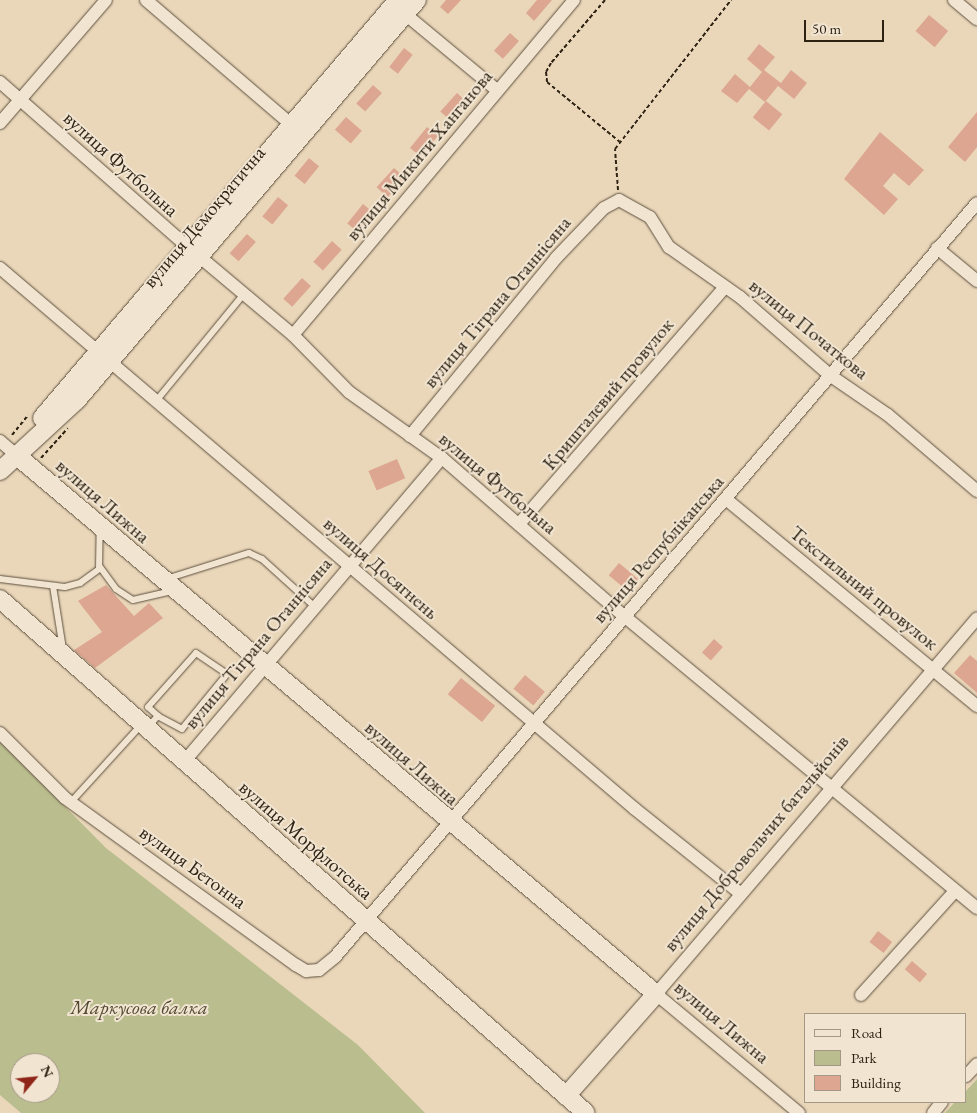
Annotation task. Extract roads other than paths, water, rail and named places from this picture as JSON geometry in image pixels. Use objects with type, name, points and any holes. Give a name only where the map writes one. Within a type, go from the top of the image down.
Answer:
[{"type":"street","points":[[0,123],[106,0]]},
{"type":"street","points":[[146,0],[292,125]]},
{"type":"street","name":"вулиця Демократична","points":[[193,252],[292,125],[396,5],[417,0]]},
{"type":"street","name":"вулиця Микити Ханганова","points":[[293,335],[574,0]]},
{"type":"street","points":[[954,0],[977,19]]},
{"type":"street","points":[[396,5],[497,90]]},
{"type":"street","name":"вулиця Демократична","points":[[0,470],[7,447],[77,400],[104,357],[396,5]]},
{"type":"street","name":"вулиця Футбольна","points":[[0,82],[193,252],[293,335],[349,392],[442,458],[624,616],[832,786],[977,908]]},
{"type":"street","name":"вулиця Початкова","points":[[619,200],[650,218],[669,247],[725,287],[832,376],[888,415],[977,491]]},
{"type":"street","name":"вулиця Тіграна Оганнісяна","points":[[410,436],[556,258],[604,208],[619,200]]},
{"type":"street","name":"вулиця Республіканська","points":[[366,920],[624,616],[727,500],[937,248],[977,203]]},
{"type":"street","points":[[937,248],[977,281]]},
{"type":"street","name":"вулиця Досягнень","points":[[0,268],[274,499],[347,566],[635,809],[740,893]]},
{"type":"street","name":"Кришталевий провулок","points":[[519,524],[725,287]]},
{"type":"street","name":"вулиця Лижна","points":[[7,447],[265,664],[448,822],[799,1113]]},
{"type":"street","name":"вулиця Тіграна Оганнісяна","points":[[183,763],[347,566],[442,458]]},
{"type":"street","name":"Текстильний провулок","points":[[727,500],[934,668],[977,706]]},
{"type":"street","name":"вулиця Морфлотська","points":[[0,599],[183,763],[586,1113]]},
{"type":"street","name":"вулиця Добровольчих батальйонів","points":[[566,1096],[656,994],[740,893],[977,618]]},
{"type":"street","name":"вулиця Бетонна","points":[[0,733],[71,802],[306,971],[319,970],[326,965],[366,920]]},
{"type":"street","points":[[861,995],[955,890]]},
{"type":"street","points":[[967,1075],[977,1064]]},
{"type":"street","points":[[933,1113],[941,1103]]},
{"type":"lane","points":[[156,401],[244,294]]},
{"type":"lane","points":[[100,527],[100,567],[116,589],[132,600],[249,553],[262,559],[314,606]]},
{"type":"lane","points":[[0,579],[53,586],[80,583],[100,567]]},
{"type":"lane","points":[[53,586],[65,657]]},
{"type":"lane","points":[[196,653],[227,674],[182,729],[158,716],[148,707],[196,653]]},
{"type":"lane","points":[[71,802],[143,727],[158,716]]},
{"type":"park label","name":"Маркусова балка","points":[[139,1007]]}]
